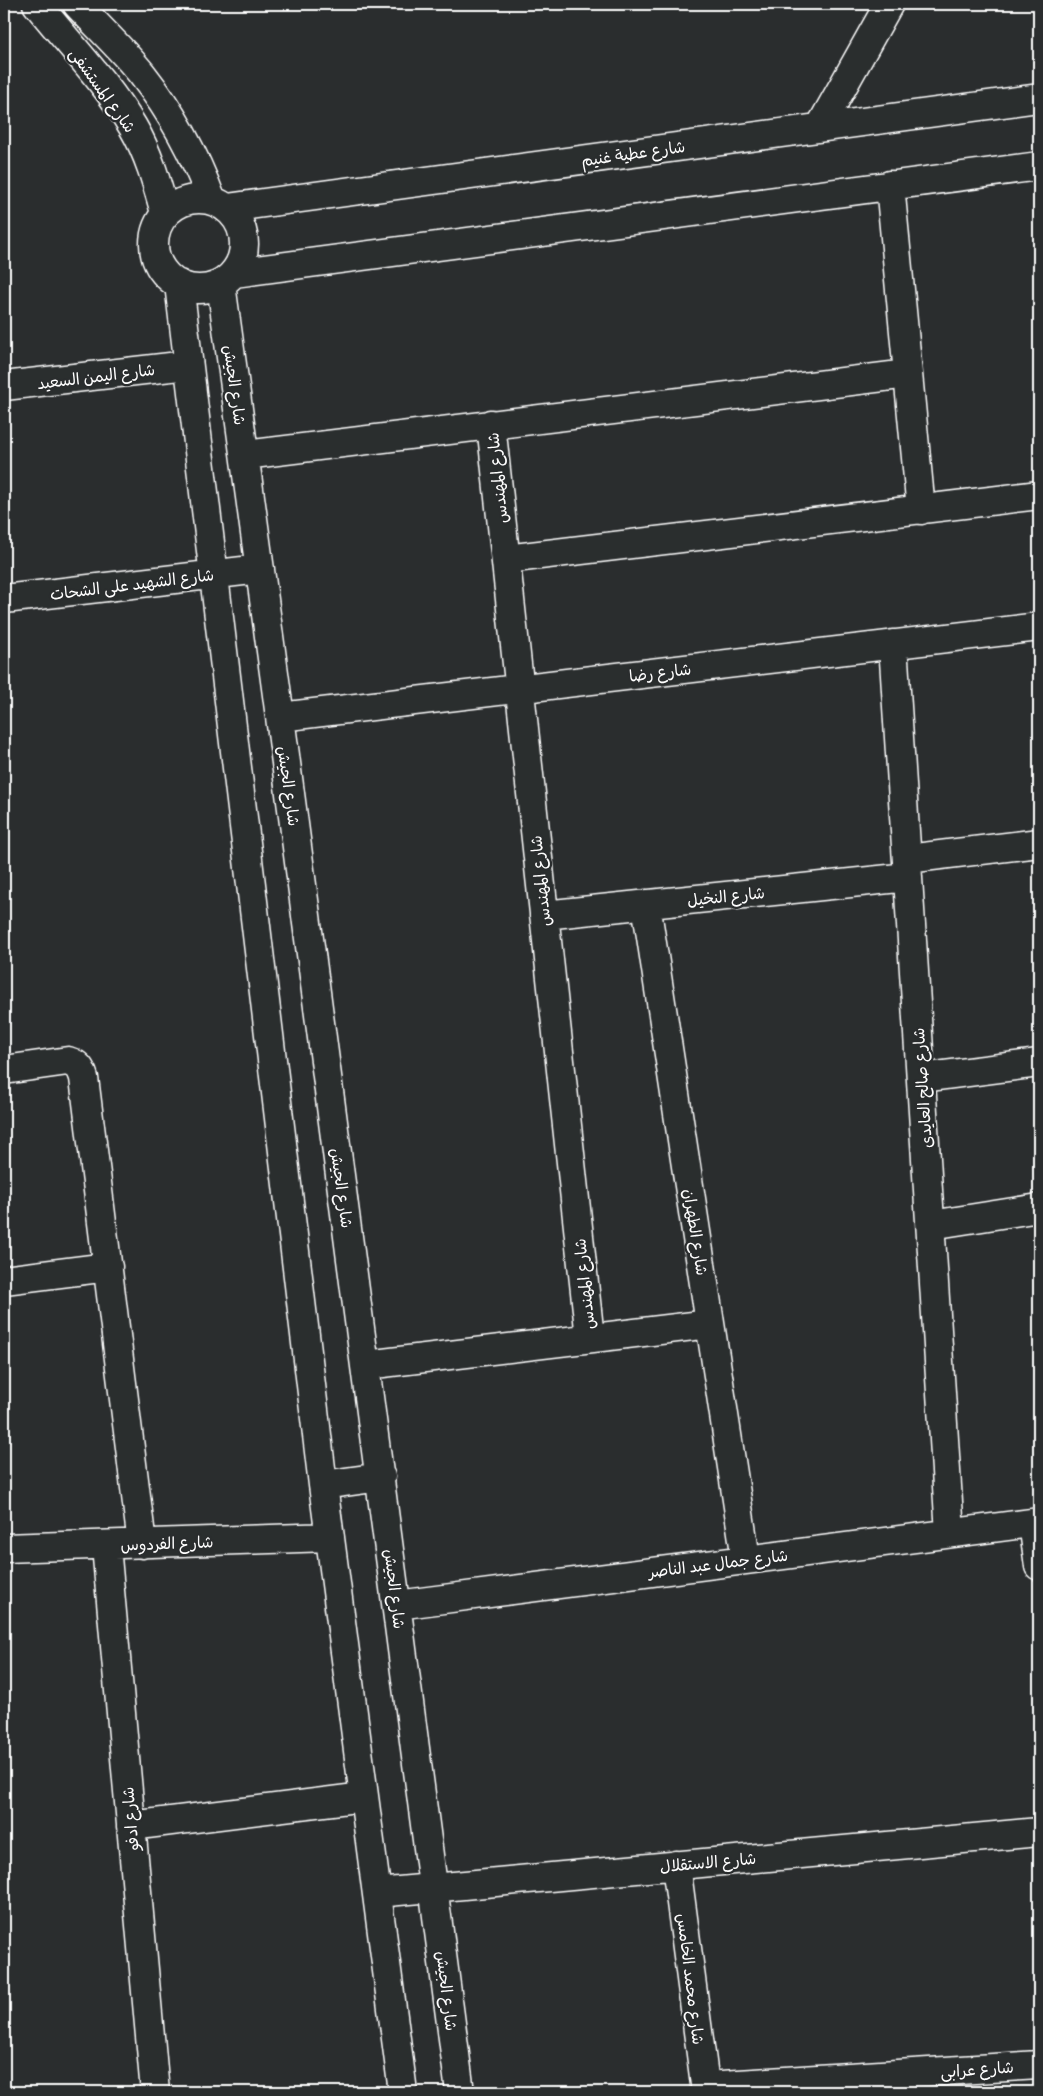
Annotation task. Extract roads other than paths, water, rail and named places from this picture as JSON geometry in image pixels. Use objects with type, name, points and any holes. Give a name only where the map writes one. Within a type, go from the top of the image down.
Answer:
[{"type":"street","name":"شارع المستشفى","points":[[37,4],[111,96],[134,128],[152,168],[166,213]]},
{"type":"street","name":"شارع المستشفى","points":[[77,4],[141,74],[183,135],[220,204]]},
{"type":"street","points":[[820,127],[889,4]]},
{"type":"street","points":[[111,96],[141,74]]},
{"type":"street","name":"شارع عطية غنيم","points":[[220,204],[1039,98]]},
{"type":"street","points":[[220,204],[195,199],[179,203],[166,213],[156,227],[153,244],[156,260],[165,274],[179,284],[192,289],[207,289],[227,278],[890,185],[1039,166]]},
{"type":"street","points":[[890,185],[921,510]]},
{"type":"street","name":"شارع الجيش","points":[[220,204],[238,222],[244,239],[242,257],[227,278],[244,455],[366,1365],[460,2092]]},
{"type":"street","points":[[179,284],[323,1485],[403,2092]]},
{"type":"street","name":"شارع اليمن السعيد","points":[[4,386],[188,365]]},
{"type":"street","points":[[244,455],[908,374]]},
{"type":"street","name":"شارع المهندس","points":[[491,424],[590,1338]]},
{"type":"street","points":[[506,559],[1039,495]]},
{"type":"street","name":"شارع الشهيد على الشحات","points":[[4,599],[260,569]]},
{"type":"street","name":"شارع رضا","points":[[280,717],[1039,627]]},
{"type":"street","name":"شارع صالح العايدى","points":[[893,644],[950,1533]]},
{"type":"street","name":"شارع النخيل","points":[[544,915],[646,904],[908,868],[1039,843]]},
{"type":"street","name":"شارع الطهران","points":[[646,904],[746,1559]]},
{"type":"street","points":[[4,1070],[68,1061],[76,1064],[81,1069],[108,1267],[142,1544]]},
{"type":"street","points":[[921,1078],[1039,1063]]},
{"type":"street","points":[[931,1224],[1039,1208]]},
{"type":"street","points":[[4,1280],[108,1267]]},
{"type":"street","points":[[366,1365],[710,1324]]},
{"type":"street","points":[[323,1485],[380,1478]]},
{"type":"street","points":[[1036,1523],[1039,1566]]},
{"type":"street","name":"شارع جمال عبد الناصر","points":[[397,1605],[1036,1523]]},
{"type":"street","name":"شارع الفردوس","points":[[4,1548],[330,1537]]},
{"type":"street","name":"شارع ادفو","points":[[106,1546],[155,2092]]},
{"type":"street","points":[[131,1826],[364,1797]]},
{"type":"street","name":"شارع الاستقلال","points":[[377,1893],[1039,1832]]},
{"type":"street","name":"شارع محمد الخامس","points":[[676,1865],[706,2089]]},
{"type":"street","name":"شارع عرابى","points":[[706,2089],[1039,2065]]}]
